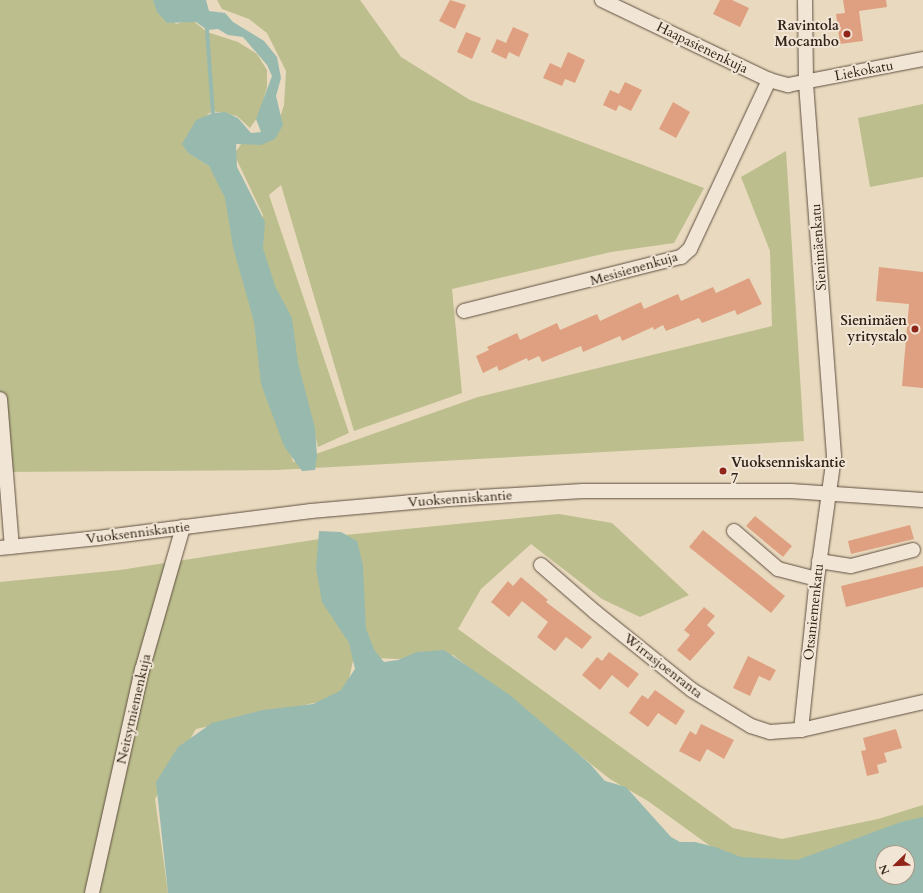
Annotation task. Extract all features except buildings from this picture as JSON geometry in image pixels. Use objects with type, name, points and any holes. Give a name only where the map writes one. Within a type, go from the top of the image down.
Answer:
[{"type":"street","name":"Haapasienenkuja","points":[[602,0],[769,80],[788,85],[806,82]]},
{"type":"street","name":"Sienimäenkatu","points":[[805,0],[806,82],[834,456],[828,493]]},
{"type":"street","name":"Liekokatu","points":[[806,82],[923,59]]},
{"type":"street","name":"Mesisienenkuja","points":[[464,312],[681,257],[690,249],[769,80]]},
{"type":"street","points":[[0,399],[6,548]]},
{"type":"street","name":"Vuoksenniskantie","points":[[6,548],[311,511],[447,499],[575,492],[687,490],[828,493],[923,500]]},
{"type":"street","name":"Otsaniemenkatu","points":[[801,730],[819,561],[828,493]]},
{"type":"street","name":"Neitsytniemenkuja","points":[[92,893],[142,670],[183,527]]},
{"type":"street","points":[[734,531],[778,569],[817,579]]},
{"type":"street","points":[[819,561],[851,566],[913,550]]},
{"type":"street","name":"Wirrasjoenranta","points":[[541,565],[654,661],[725,711],[751,726],[770,732],[801,730],[923,702]]},
{"type":"green space","points":[[0,0],[153,0],[176,24],[192,20],[207,32],[238,42],[257,54],[267,70],[267,87],[259,115],[250,128],[237,116],[213,111],[208,114],[188,153],[209,166],[225,193],[236,227],[293,462],[478,397],[772,326],[770,251],[741,177],[786,151],[804,441],[277,470],[0,472]]},
{"type":"green space","points":[[217,0],[360,0],[401,57],[470,100],[704,188],[674,243],[611,252],[452,289],[462,393],[354,431],[281,185],[269,195],[349,433],[318,447],[293,350],[265,280],[260,229],[263,215],[234,154],[242,143],[273,140],[284,105],[286,71],[267,33],[249,19],[222,9]]},
{"type":"green space","points":[[923,104],[923,177],[870,187],[858,118]]},
{"type":"green space","points":[[559,514],[612,523],[689,595],[640,617],[602,599],[531,544],[481,589],[458,629],[733,828],[782,839],[878,819],[923,805],[923,837],[892,845],[875,845],[875,850],[858,854],[773,864],[728,859],[648,801],[610,779],[453,655],[398,659],[354,657],[345,696],[196,729],[155,799],[168,893],[0,893],[0,582],[120,570],[345,535]]},
{"type":"water","points":[[153,0],[206,0],[209,11],[225,13],[233,22],[264,41],[277,57],[281,78],[276,96],[283,125],[275,139],[261,145],[236,144],[237,167],[265,222],[263,248],[275,286],[292,318],[298,363],[315,428],[317,456],[315,470],[302,471],[284,446],[261,384],[254,322],[233,247],[225,198],[209,166],[188,153],[182,144],[196,120],[213,113],[225,112],[238,118],[251,133],[261,132],[256,119],[272,76],[267,65],[243,37],[228,35],[218,29],[207,30],[196,22],[167,23],[157,12]]},
{"type":"water","points":[[319,531],[341,532],[357,541],[363,565],[366,629],[375,651],[384,662],[398,660],[417,652],[444,650],[511,696],[590,764],[605,781],[626,787],[671,837],[680,842],[695,842],[715,847],[741,857],[797,860],[901,822],[923,817],[923,893],[168,893],[156,782],[178,747],[212,723],[263,710],[313,704],[340,691],[355,669],[349,643],[322,602],[316,568]]},
{"type":"waterway","points":[[207,30],[213,113]]},
{"type":"place","name":"Ravintola Mocambo","points":[[847,34]]},
{"type":"place","name":"Sienimäen yritystalo","points":[[915,329]]},
{"type":"place","name":"Vuoksenniskantie 7","points":[[723,471]]}]
